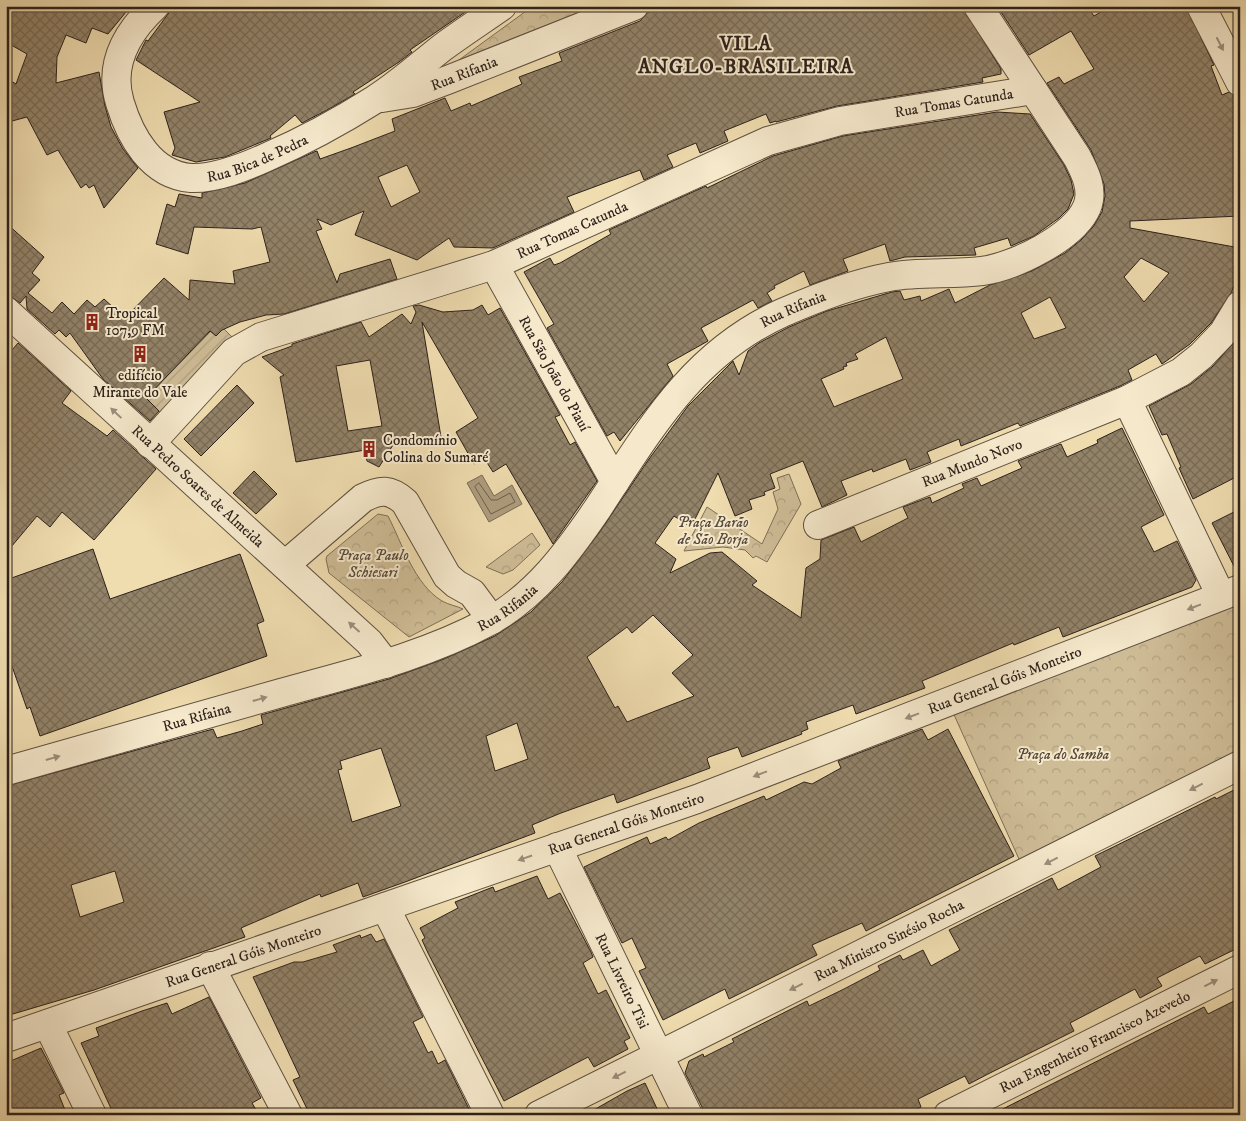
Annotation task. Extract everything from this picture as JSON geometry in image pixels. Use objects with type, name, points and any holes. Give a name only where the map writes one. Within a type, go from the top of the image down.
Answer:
[{"type":"street","name":"Rua Bica de Pedra","points":[[155,6],[141,19],[127,39],[117,59],[116,81],[122,108],[143,152],[161,167],[190,178],[244,167],[310,138],[376,99],[444,46],[502,6]]},
{"type":"street","name":"Rua Rifania","points":[[376,99],[423,89],[634,6]]},
{"type":"street","name":"Rua Rifania","points":[[386,664],[413,656],[492,620],[550,573],[575,541],[672,399],[716,354],[744,333],[781,314],[836,292],[890,277],[983,271],[1010,263],[1040,250],[1080,219],[1088,206],[1090,191],[1087,176],[1078,157],[978,6]]},
{"type":"street","points":[[1201,6],[1240,82]]},
{"type":"street","name":"Rua Tomas Catunda","points":[[150,444],[234,352],[261,337],[494,265],[768,140],[840,121],[1034,90]]},
{"type":"street","name":"Rua São João do Piauí","points":[[494,265],[615,482]]},
{"type":"street","name":"Rua Mundo Novo","points":[[818,525],[1127,400],[1181,372],[1201,356],[1223,333],[1240,305]]},
{"type":"street","name":"Rua Pedro Soares de Almeida","points":[[6,311],[150,444],[370,642],[386,664]]},
{"type":"street","points":[[1127,400],[1230,593]]},
{"type":"street","points":[[285,565],[363,498],[386,490],[395,493],[405,502],[448,576],[456,584],[472,593],[492,620]]},
{"type":"street","name":"Rua General Góis Monteiro","points":[[6,1038],[697,799],[1230,593]]},
{"type":"street","name":"Rua Rifaina","points":[[6,771],[386,664]]},
{"type":"street","name":"Rua Ministro Sinésio Rocha","points":[[539,1115],[1240,765]]},
{"type":"street","name":"Rua Livreiro Tisi","points":[[557,847],[688,1115]]},
{"type":"street","points":[[385,907],[490,1115]]},
{"type":"street","points":[[210,966],[288,1115]]},
{"type":"street","name":"Rua Engenheiro Francisco Azevedo","points":[[948,1115],[1240,969]]},
{"type":"street","points":[[48,1025],[92,1115]]},
{"type":"green space","points":[[533,6],[573,6],[577,13],[459,60]]},
{"type":"green space","points":[[223,328],[233,338],[161,413],[146,398],[211,331],[216,336]]},
{"type":"green space","name":"Praça Barão de São Borja","points":[[789,474],[801,504],[767,562],[756,556],[753,558],[745,550],[723,547],[684,551],[707,507],[762,544],[778,509],[773,492],[780,489],[777,478]]},
{"type":"green space","name":"Praça Paulo Schiesari","points":[[378,514],[388,516],[416,574],[432,594],[447,604],[463,609],[409,637],[329,573],[327,556]]},
{"type":"green space","points":[[532,533],[540,545],[513,570],[503,574],[486,567]]},
{"type":"green space","name":"Praça do Samba","points":[[1240,598],[1240,756],[1023,868],[951,708]]},
{"type":"water","points":[[482,475],[494,496],[512,485],[522,504],[489,522],[467,483]]},
{"type":"building","points":[[6,6],[131,6],[108,34],[92,28],[86,43],[66,35],[57,57],[56,83],[99,72],[111,127],[123,149],[138,168],[104,208],[94,185],[89,188],[86,184],[81,188],[58,150],[47,155],[27,117],[12,121],[6,96],[6,78],[16,84],[27,54],[6,42]]},
{"type":"building","points":[[174,6],[474,6],[410,50],[412,52],[399,62],[353,92],[355,94],[327,110],[302,123],[295,115],[270,136],[271,138],[225,157],[196,162],[172,155],[175,148],[164,112],[200,102],[136,60],[146,40],[148,41]]},
{"type":"building","points":[[665,6],[963,8],[1001,69],[1001,74],[982,78],[983,82],[837,106],[776,122],[770,123],[766,114],[724,131],[728,141],[700,153],[696,143],[667,155],[673,167],[644,180],[640,170],[567,197],[574,212],[493,248],[454,247],[449,238],[417,260],[355,235],[364,211],[331,225],[317,219],[322,229],[316,231],[337,283],[340,274],[390,259],[397,279],[284,314],[266,315],[240,322],[222,330],[216,336],[210,331],[146,398],[159,411],[150,421],[103,379],[70,333],[66,337],[59,330],[55,334],[27,309],[26,296],[20,303],[6,293],[6,223],[44,257],[32,273],[40,280],[28,293],[52,313],[62,302],[74,314],[87,300],[95,307],[104,299],[125,318],[164,278],[189,300],[190,280],[235,284],[233,271],[270,262],[261,227],[252,229],[194,227],[188,254],[156,244],[167,204],[175,207],[179,194],[202,198],[202,193],[245,183],[314,152],[317,151],[320,159],[351,148],[395,131],[392,119],[445,98],[451,111],[470,103],[471,106],[522,84],[519,77],[562,61],[559,53],[640,21],[647,13]],"holes":[[[407,165],[420,192],[391,207],[378,177]]]},
{"type":"building","points":[[997,6],[1087,6],[1094,16],[1111,6],[1186,6],[1214,65],[1211,66],[1222,95],[1229,92],[1238,97],[1240,103],[1240,147],[1234,149],[1240,162],[1240,216],[1130,221],[1130,228],[1240,248],[1240,273],[1231,293],[1211,323],[1190,344],[1162,364],[1156,354],[1128,370],[1132,380],[1120,386],[1020,426],[1018,423],[961,446],[959,439],[927,452],[931,462],[910,470],[906,459],[873,472],[872,469],[841,481],[847,495],[822,507],[803,461],[770,474],[775,488],[764,492],[765,495],[749,500],[752,509],[735,516],[718,473],[691,527],[674,516],[655,543],[676,559],[670,573],[710,553],[722,552],[757,581],[752,585],[801,618],[806,568],[820,559],[821,540],[854,527],[861,542],[908,518],[903,507],[930,497],[932,503],[964,488],[962,484],[977,478],[981,486],[1022,468],[1018,461],[1061,444],[1067,457],[1098,443],[1097,440],[1122,428],[1164,515],[1141,527],[1154,552],[1177,541],[1196,580],[1192,587],[1063,637],[1059,627],[1014,645],[1013,643],[922,681],[925,688],[856,714],[853,705],[806,722],[808,729],[801,732],[802,734],[742,757],[738,747],[709,757],[707,759],[710,768],[617,803],[614,794],[561,813],[532,825],[535,833],[405,882],[363,897],[358,883],[321,897],[320,894],[241,928],[245,937],[94,990],[6,1016],[6,910],[13,908],[6,879],[6,786],[213,729],[217,738],[242,731],[263,724],[261,715],[389,679],[444,659],[495,636],[531,612],[562,582],[599,533],[649,459],[688,406],[733,361],[739,375],[748,351],[759,343],[789,327],[827,311],[892,292],[900,291],[904,300],[920,296],[921,301],[949,289],[955,303],[990,285],[1032,271],[1065,253],[1081,240],[1093,227],[1102,212],[1105,196],[1104,184],[1091,150],[1047,83],[1059,77],[1064,84],[1094,69],[1071,31],[1029,55]],"holes":[[[1141,258],[1169,273],[1144,302],[1124,277]],[[1050,297],[1066,328],[1034,339],[1021,313]],[[886,337],[903,379],[834,407],[821,379],[844,369],[843,367],[847,366],[846,363],[858,359],[855,354]],[[653,615],[693,655],[672,673],[694,696],[627,722],[618,706],[615,708],[587,657],[627,627],[632,633]],[[517,723],[528,759],[495,771],[486,736]],[[381,748],[401,806],[352,822],[338,770],[342,769],[340,761]],[[115,871],[124,902],[80,917],[71,885]]]},
{"type":"building","points":[[997,112],[1030,114],[1064,165],[1071,180],[1074,194],[1068,209],[1059,218],[1034,236],[1011,246],[1008,238],[974,248],[976,255],[905,257],[890,261],[885,244],[843,259],[848,271],[810,285],[804,271],[774,286],[775,288],[767,293],[772,301],[758,308],[753,300],[701,328],[708,341],[667,364],[673,376],[620,441],[614,432],[607,436],[547,328],[554,324],[524,272],[550,258],[554,265],[560,263],[611,234],[609,230],[706,186],[707,188],[773,156],[843,136]]},
{"type":"building","points":[[419,305],[443,312],[473,310],[482,305],[488,315],[500,308],[560,415],[555,417],[570,445],[575,442],[597,481],[553,544],[506,464],[493,472],[484,458],[474,464],[456,432],[478,418],[422,322],[441,437],[393,445],[379,467],[367,461],[365,450],[296,462],[280,377],[284,375],[262,357],[292,346],[292,344],[361,322],[369,337],[402,314],[411,324],[416,312],[413,306]],"holes":[[[370,360],[382,426],[348,431],[336,366]]]},
{"type":"building","points":[[1238,338],[1240,475],[1193,499],[1167,434],[1162,435],[1149,406],[1191,384],[1212,367]]},
{"type":"building","points":[[18,343],[71,391],[62,403],[107,436],[113,430],[156,469],[94,540],[62,512],[50,527],[37,516],[6,553],[6,357]]},
{"type":"building","points":[[237,385],[254,403],[201,456],[184,439]]},
{"type":"building","points":[[254,471],[277,494],[256,514],[233,493]]},
{"type":"building","points":[[1240,509],[1240,574],[1238,574],[1212,523]]},
{"type":"building","points":[[93,549],[110,599],[240,554],[264,621],[257,624],[267,656],[40,736],[30,707],[27,709],[6,649],[6,580]]},
{"type":"building","points":[[922,729],[928,740],[948,729],[1014,856],[866,931],[862,923],[812,945],[817,955],[729,999],[725,989],[663,1020],[639,971],[646,968],[632,938],[622,943],[584,867],[647,837],[650,844],[666,837],[668,840],[699,823],[764,796],[766,800],[804,782],[812,784],[841,768],[838,761]]},
{"type":"building","points":[[1240,787],[1240,947],[1205,964],[1200,956],[1157,978],[1162,986],[1140,998],[1135,989],[1070,1023],[1074,1031],[969,1084],[965,1076],[918,1099],[921,1107],[906,1115],[706,1115],[685,1073],[689,1061],[703,1054],[704,1057],[734,1042],[732,1039],[807,1001],[809,1006],[844,989],[880,970],[878,966],[900,955],[903,960],[923,950],[931,966],[960,950],[949,930],[1052,878],[1058,890],[1101,867],[1095,856],[1215,797],[1216,799]]},
{"type":"building","points":[[537,876],[548,899],[560,893],[593,957],[583,963],[598,994],[606,990],[630,1038],[624,1041],[628,1049],[594,1067],[588,1057],[504,1101],[428,953],[422,940],[425,938],[420,928],[458,908],[455,902],[493,887],[495,892]]},
{"type":"building","points":[[371,934],[376,942],[384,939],[423,1017],[413,1022],[428,1053],[432,1051],[438,1064],[445,1060],[472,1115],[310,1115],[293,1080],[300,1077],[253,977],[294,962],[303,962],[337,952],[333,945],[360,935],[361,938]]},
{"type":"building","points":[[209,997],[261,1098],[252,1103],[259,1115],[114,1115],[81,1043],[99,1036],[96,1028],[142,1011],[167,1003],[172,1014]]},
{"type":"building","points":[[1240,998],[1240,1115],[991,1115],[1204,1007],[1208,1014]]},
{"type":"building","points":[[41,1048],[64,1093],[59,1095],[67,1115],[6,1115],[6,1063]]},
{"type":"building","points":[[645,1083],[660,1115],[585,1115],[627,1091]]},
{"type":"place","name":"Tropical 107,9 FM","points":[[92,322]]},
{"type":"place","name":"edifício Mirante do Vale","points":[[140,354]]},
{"type":"place","name":"Condomínio Colina do Sumaré","points":[[369,449]]},
{"type":"district","name":"VILA ANGLO-BRASILEIRA","points":[[746,56]]}]
